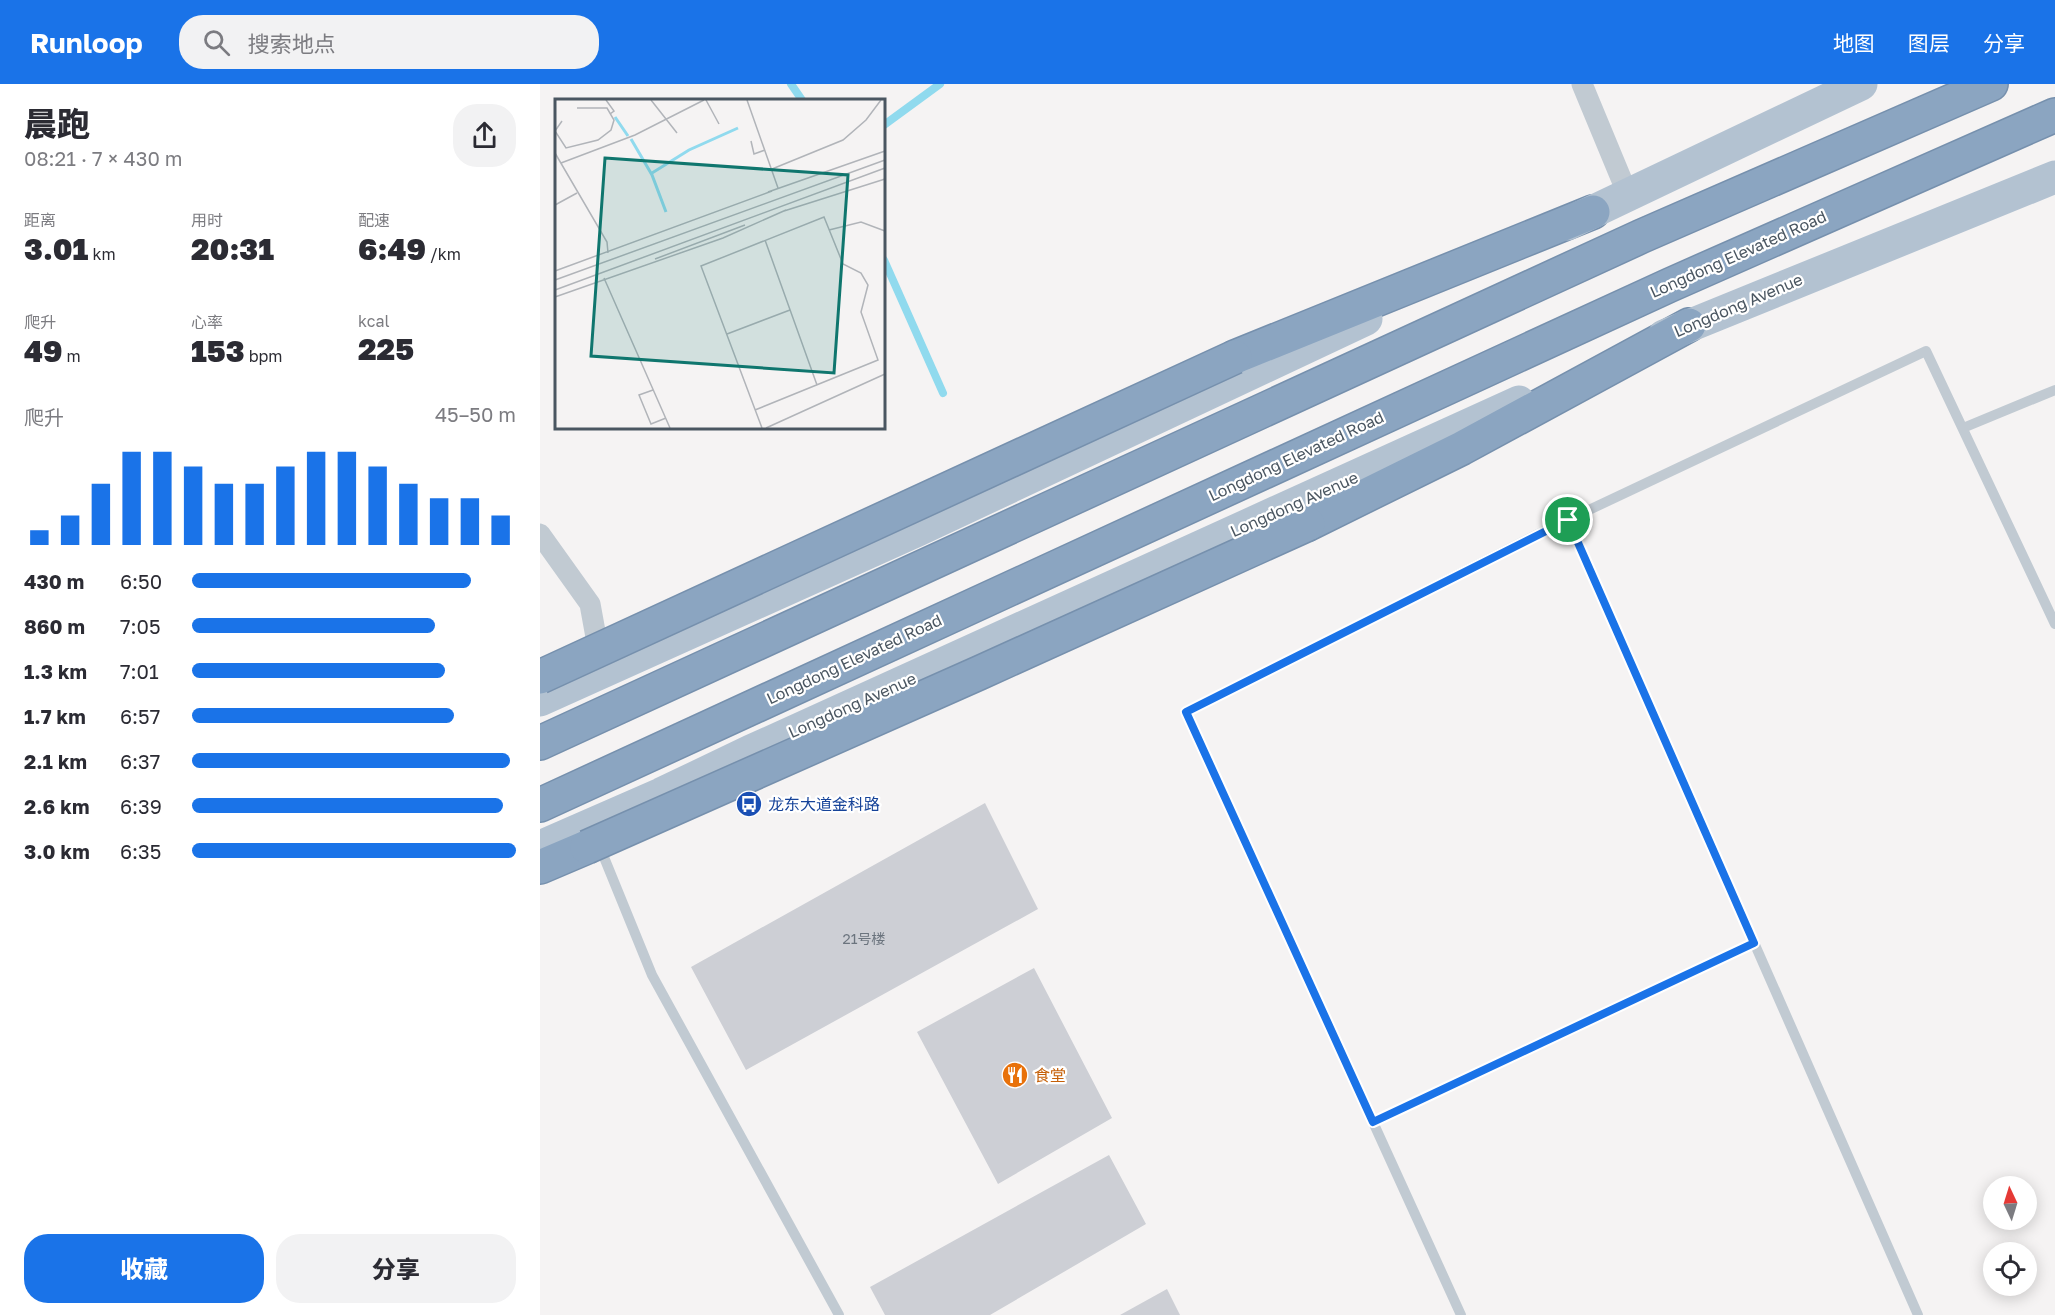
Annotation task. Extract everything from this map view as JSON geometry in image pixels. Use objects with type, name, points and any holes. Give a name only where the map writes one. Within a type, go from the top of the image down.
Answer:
[{"type":"highway","points":[[540,743],[1642,236],[1991,84]]},
{"type":"highway","name":"Longdong Elevated Road","points":[[540,805],[1648,295],[2055,114]]},
{"type":"highway","points":[[540,677],[1235,357],[1593,212]]},
{"type":"highway","points":[[540,867],[979,673],[1308,524],[1462,448],[1689,325]]},
{"type":"main road","points":[[540,700],[918,530],[1861,84]]},
{"type":"main road","name":"Longdong Avenue","points":[[540,847],[1689,325],[2055,177]]},
{"type":"street","points":[[1582,84],[1628,195]]},
{"type":"street","points":[[540,534],[590,604],[602,672]]},
{"type":"lane","points":[[1461,1315],[1186,712],[1568,520],[1926,351],[2055,624]]},
{"type":"lane","points":[[1963,428],[2055,390]]},
{"type":"lane","points":[[1568,520],[1918,1315]]},
{"type":"lane","points":[[590,824],[652,975],[838,1315]]},
{"type":"lane","points":[[1373,1122],[1754,943]]},
{"type":"building","points":[[985,803],[1038,909],[746,1070],[691,967]]},
{"type":"building","name":"食堂","points":[[1034,968],[1112,1118],[998,1184],[917,1032]]},
{"type":"building","points":[[1109,1155],[1146,1224],[990,1315],[885,1315],[870,1287]]},
{"type":"building","points":[[1167,1289],[1180,1315],[1120,1315]]},
{"type":"waterway","points":[[791,84],[801,99]]},
{"type":"waterway","points":[[885,124],[940,84]]},
{"type":"waterway","points":[[885,262],[943,393]]},
{"type":"place","name":"龙东大道金科路","points":[[749,804]]},
{"type":"place","name":"食堂","points":[[1015,1075]]},
{"type":"route","points":[[1568,520],[1754,943],[1373,1122],[1186,712],[1568,520]]}]
